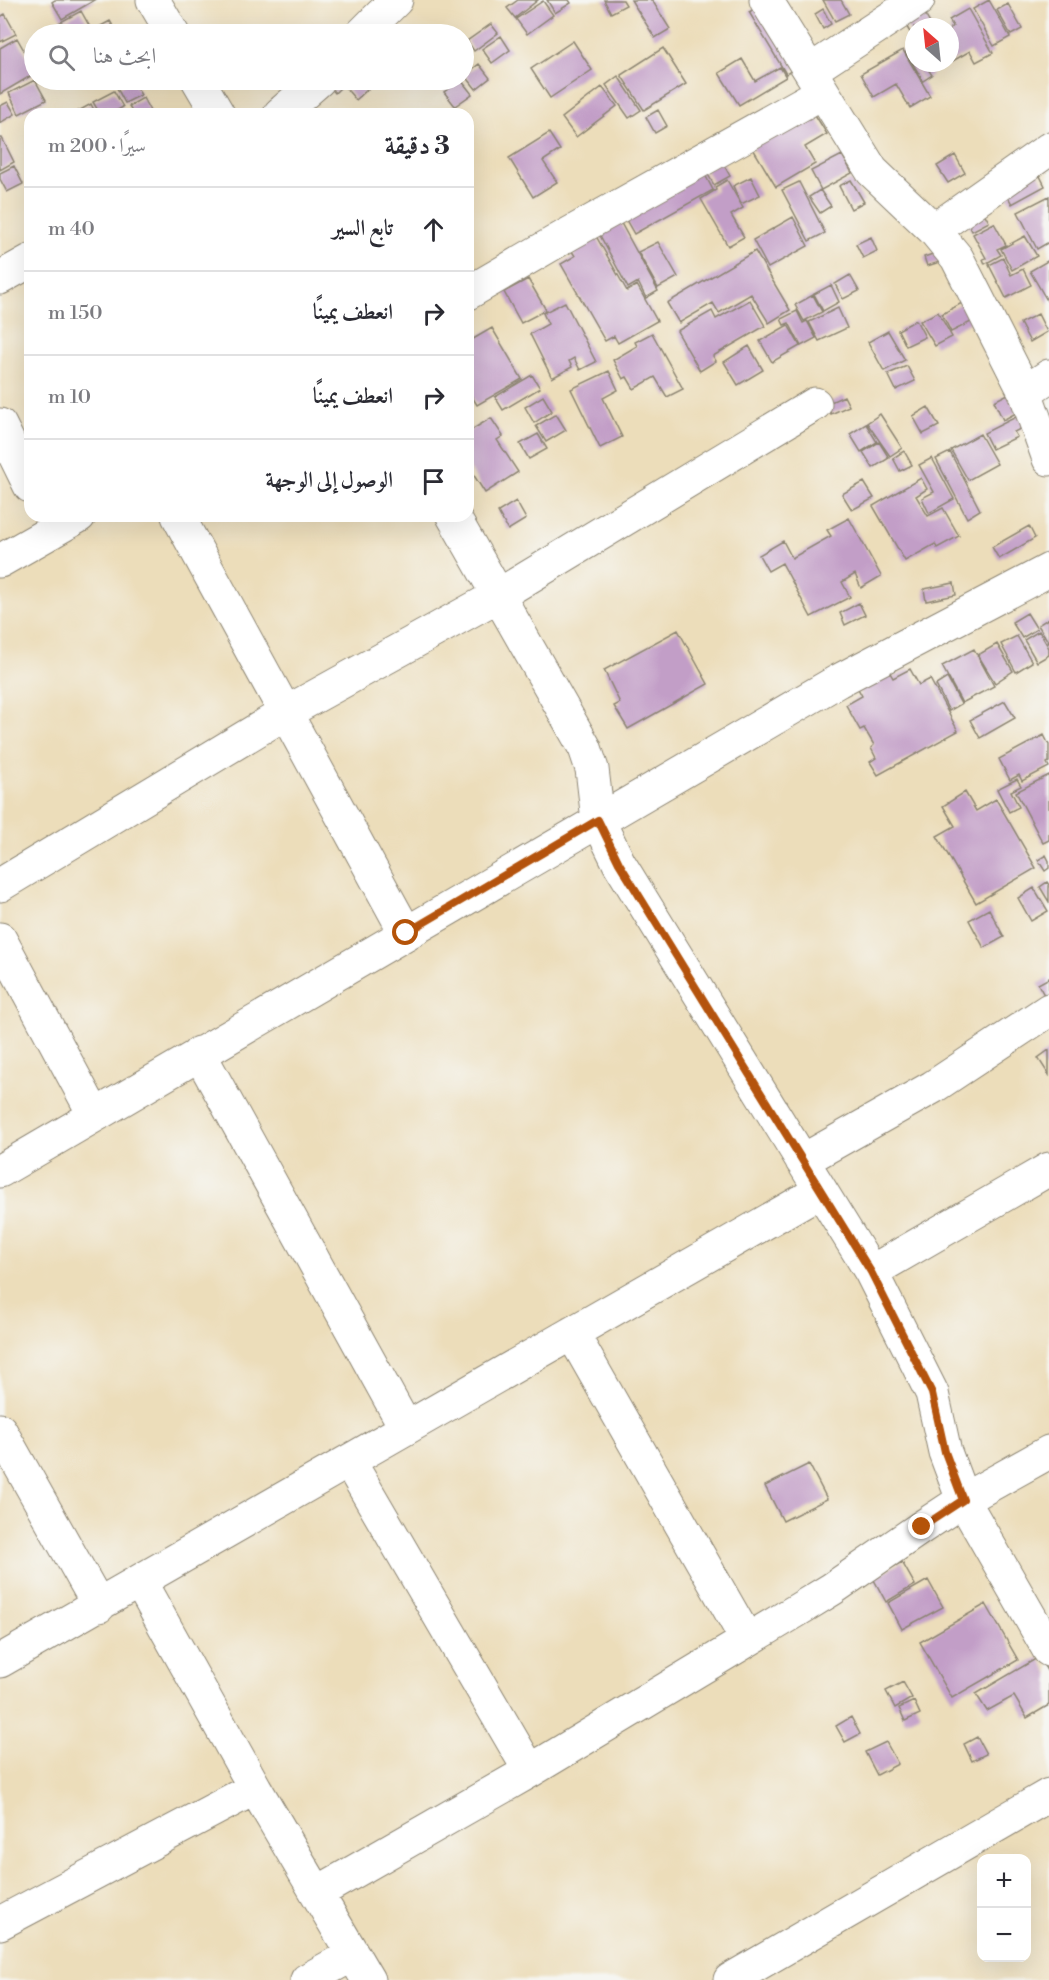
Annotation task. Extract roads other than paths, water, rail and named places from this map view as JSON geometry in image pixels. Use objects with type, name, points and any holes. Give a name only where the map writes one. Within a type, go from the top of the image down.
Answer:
[{"type":"street","points":[[153,0],[167,24]]},
{"type":"street","points":[[373,24],[396,0]]},
{"type":"street","points":[[766,0],[872,171],[934,230],[957,258],[1037,384],[1049,459]]},
{"type":"street","points":[[474,289],[569,234],[816,82],[918,0]]},
{"type":"street","points":[[204,90],[214,108]]},
{"type":"street","points":[[287,108],[308,90]]},
{"type":"street","points":[[934,230],[1049,149]]},
{"type":"street","points":[[0,278],[24,264]]},
{"type":"street","points":[[0,885],[287,712],[499,595],[815,404]]},
{"type":"street","points":[[0,425],[24,474]]},
{"type":"street","points":[[0,561],[58,522]]},
{"type":"street","points":[[181,522],[406,933]]},
{"type":"street","points":[[456,522],[585,748],[592,770],[598,820],[619,863],[871,1272],[932,1393],[945,1452],[963,1500],[1049,1650]]},
{"type":"street","points":[[0,1171],[838,681],[1049,570]]},
{"type":"street","points":[[0,939],[94,1114]]},
{"type":"street","points":[[802,1161],[933,1087],[1049,1010]]},
{"type":"street","points":[[199,1053],[406,1428]]},
{"type":"street","points":[[871,1272],[1049,1169]]},
{"type":"street","points":[[0,1661],[820,1191]]},
{"type":"street","points":[[572,1333],[747,1640]]},
{"type":"street","points":[[0,1430],[99,1606]]},
{"type":"street","points":[[317,1893],[530,1771],[832,1589],[963,1500],[1049,1452]]},
{"type":"street","points":[[348,1461],[530,1771]]},
{"type":"street","points":[[140,1582],[255,1788],[360,1967],[307,1980]]},
{"type":"street","points":[[0,1923],[255,1788]]},
{"type":"street","points":[[730,1980],[1049,1795]]}]
